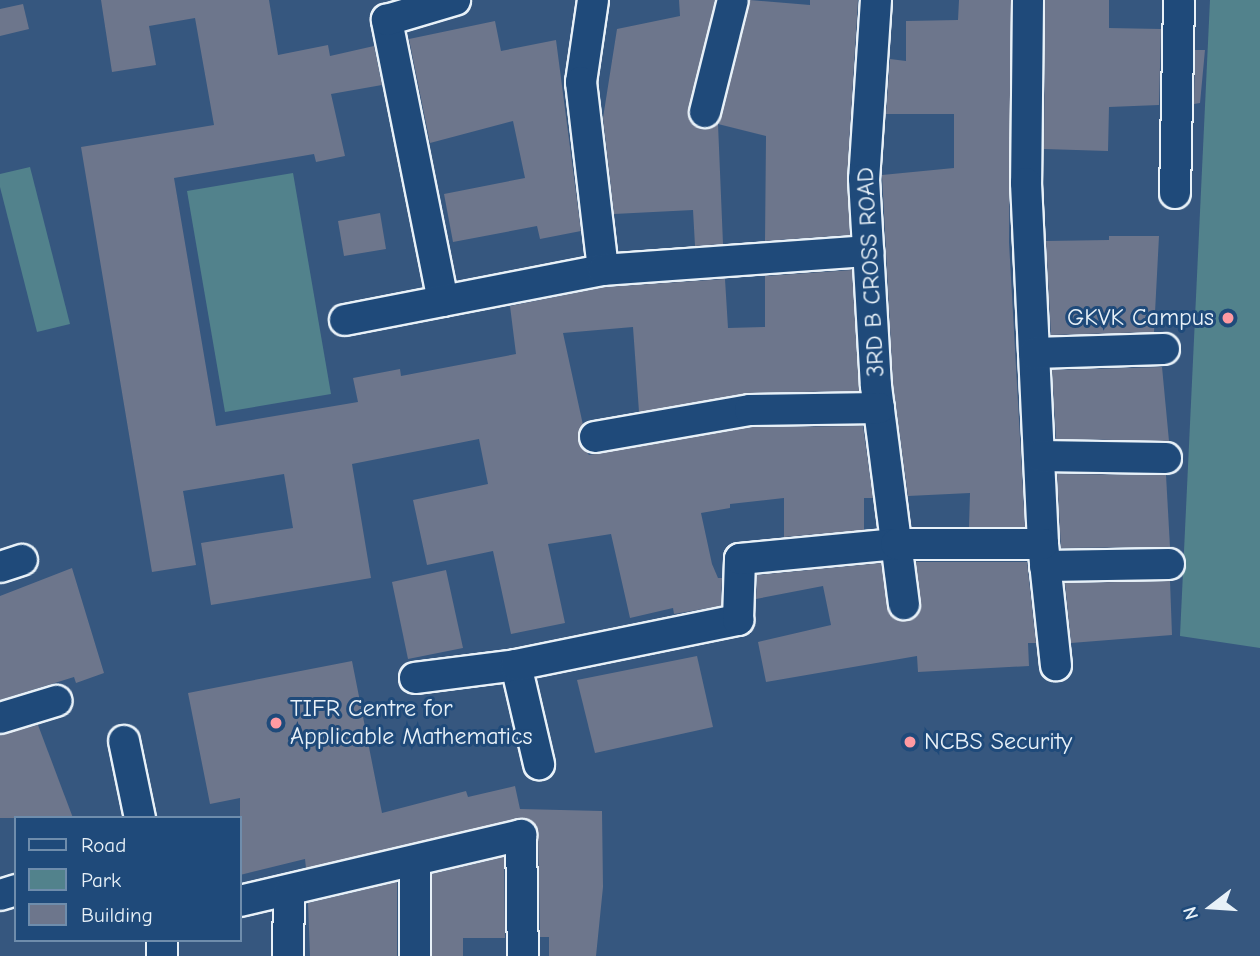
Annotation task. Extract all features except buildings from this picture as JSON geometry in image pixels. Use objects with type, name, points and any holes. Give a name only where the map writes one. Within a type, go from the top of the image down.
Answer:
[{"type":"street","points":[[443,301],[387,20],[455,0]]},
{"type":"street","points":[[593,0],[581,82],[603,270]]},
{"type":"street","points":[[705,112],[733,0]]},
{"type":"street","name":"3RD B CROSS ROAD","points":[[876,0],[864,179],[879,408],[904,604]]},
{"type":"street","points":[[1028,0],[1026,183],[1044,555],[1056,665]]},
{"type":"street","points":[[1175,193],[1179,0]]},
{"type":"street","points":[[345,320],[603,270],[868,251]]},
{"type":"street","points":[[1034,353],[1164,349]]},
{"type":"street","points":[[595,437],[750,410],[879,408]]},
{"type":"street","points":[[1039,456],[1166,458]]},
{"type":"street","points":[[415,678],[516,665],[738,620],[740,559],[896,544],[1169,564]]},
{"type":"street","points":[[516,665],[540,764]]},
{"type":"street","points":[[0,718],[56,701]]},
{"type":"street","points":[[124,741],[140,816]]},
{"type":"street","points":[[242,901],[289,892],[521,835],[523,956]]},
{"type":"street","points":[[415,861],[415,956]]},
{"type":"street","points":[[288,956],[289,892]]},
{"type":"green space","points":[[1210,0],[1260,0],[1260,648],[1180,636]]},
{"type":"green space","points":[[30,167],[70,324],[37,332],[0,187],[0,174]]},
{"type":"green space","points":[[293,173],[331,394],[225,412],[187,191]]},
{"type":"place","name":"GKVK Campus","points":[[1228,318]]},
{"type":"place","name":"TIFR Centre for Applicable Mathematics","points":[[276,723]]},
{"type":"place","name":"NCBS Security","points":[[910,742]]}]
